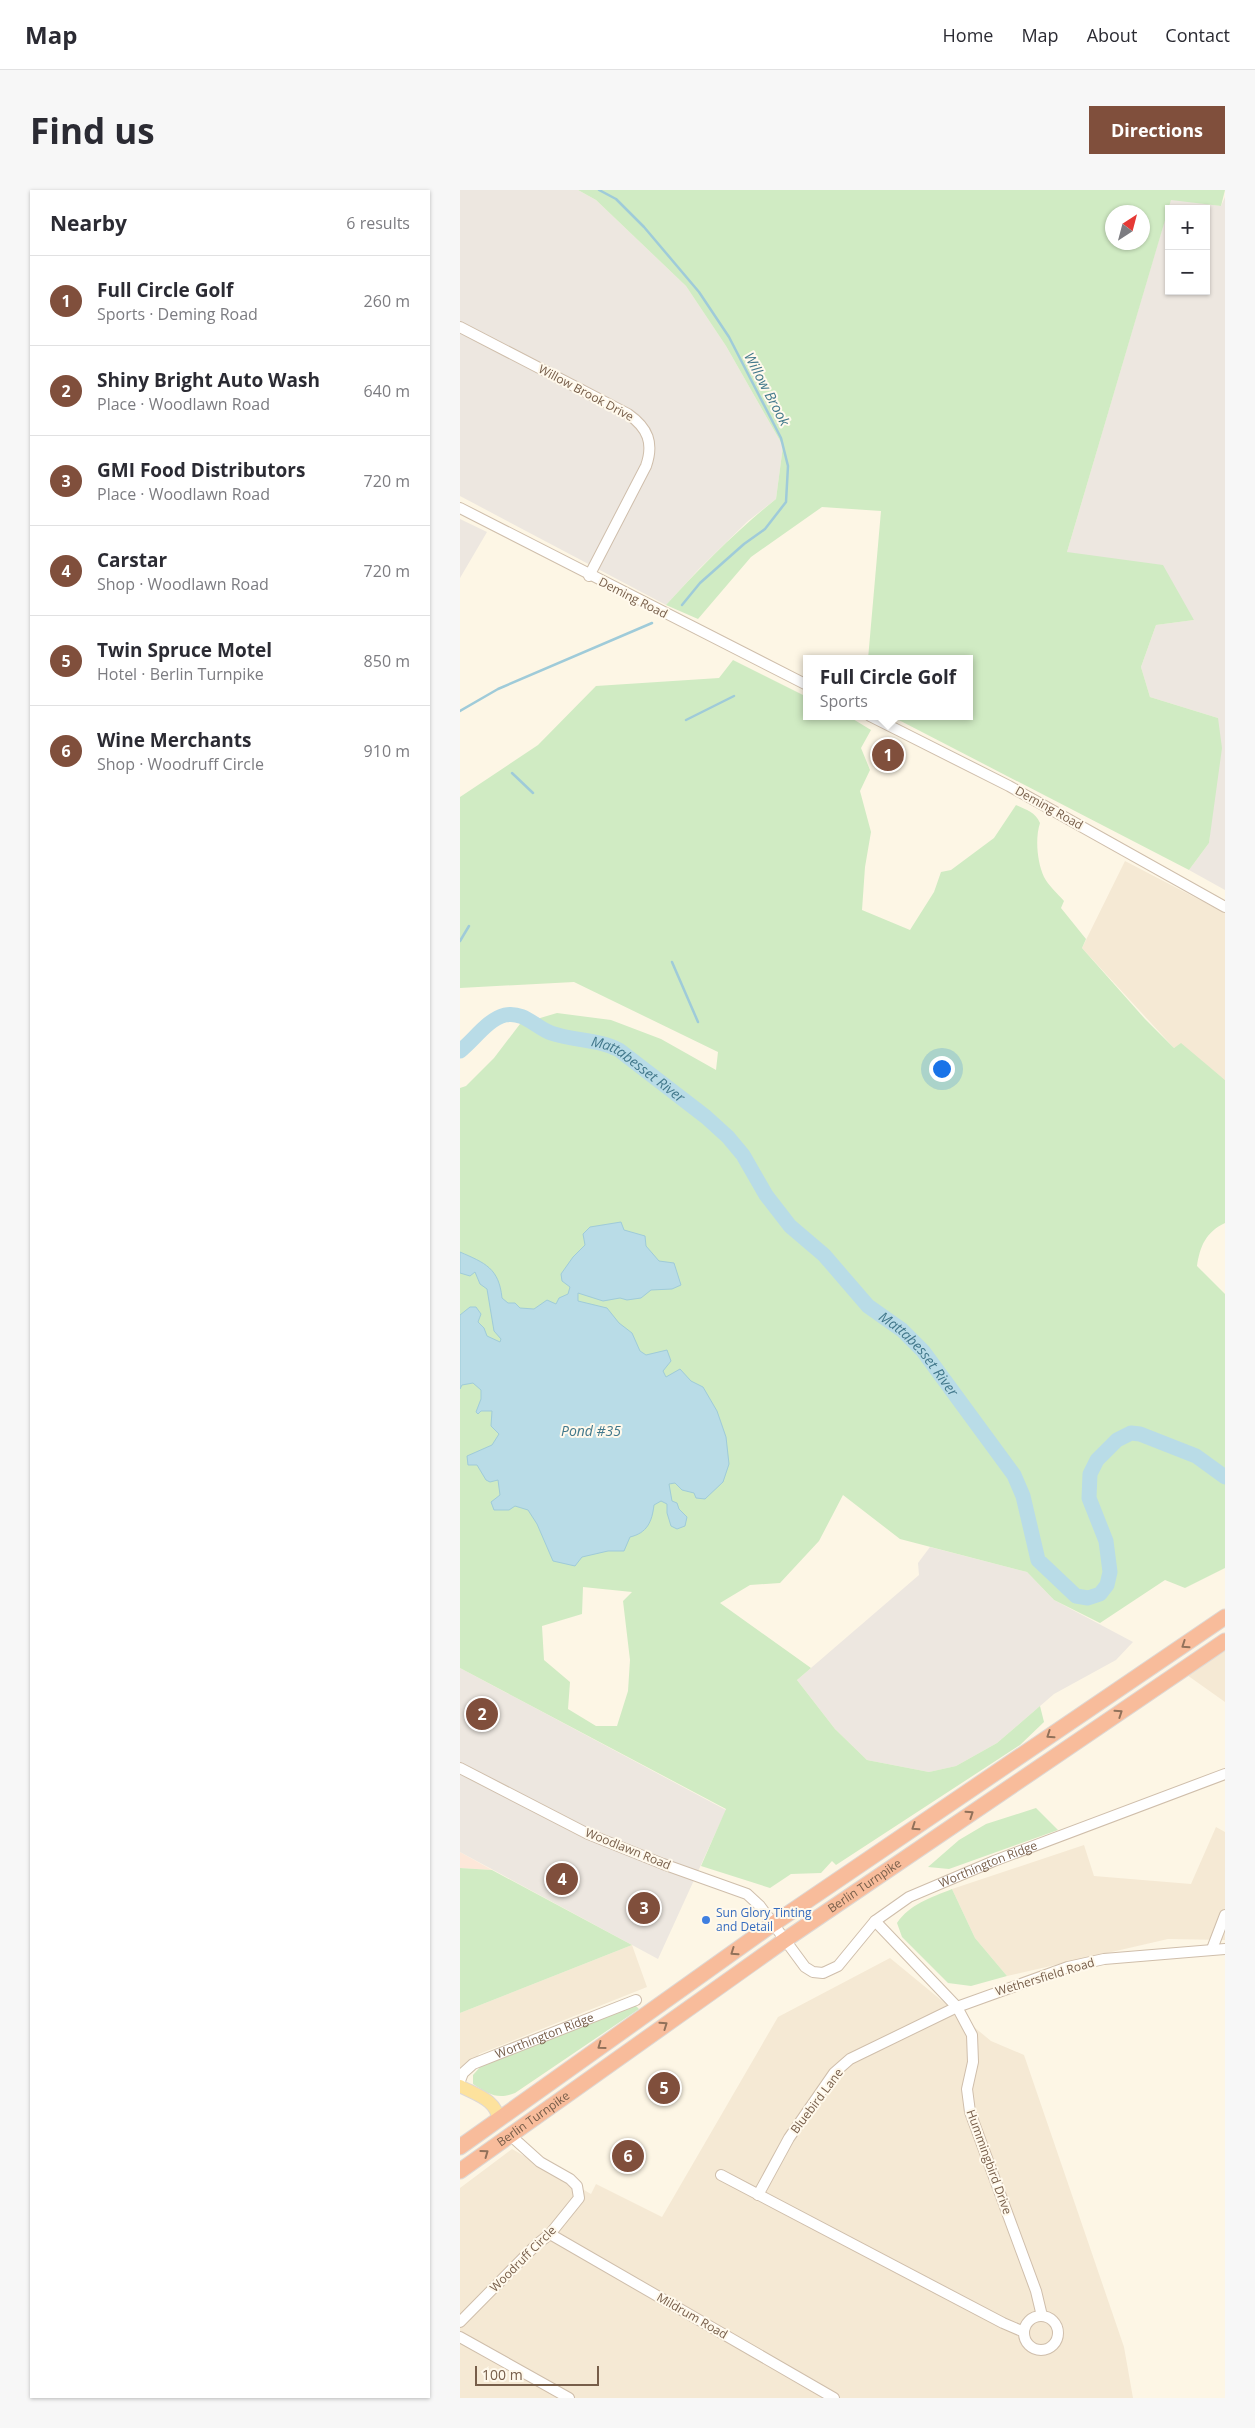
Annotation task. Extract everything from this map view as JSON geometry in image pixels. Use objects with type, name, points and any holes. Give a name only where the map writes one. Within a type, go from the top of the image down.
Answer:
[{"type":"highway","name":"Berlin Turnpike","points":[[460,2147],[773,1924],[1225,1617]]},
{"type":"highway","name":"Berlin Turnpike","points":[[460,2171],[785,1940],[1225,1641]]},
{"type":"main road","points":[[460,2086],[486,2100],[495,2108],[498,2120],[510,2135]]},
{"type":"street","name":"Willow Brook Drive","points":[[460,327],[628,414],[644,428],[649,437],[651,447],[646,466],[589,576]]},
{"type":"street","name":"Deming Road","points":[[460,508],[589,576],[803,683]]},
{"type":"street","name":"Deming Road","points":[[878,720],[1009,786],[1225,907]]},
{"type":"street","name":"Woodlawn Road","points":[[460,1768],[588,1834],[663,1864],[747,1894],[760,1906],[785,1940]]},
{"type":"street","name":"Worthington Ridge","points":[[785,1940],[805,1967],[813,1972],[823,1973],[838,1966],[875,1921],[897,1904],[930,1888],[1225,1774]]},
{"type":"street","points":[[1212,1949],[1225,1915]]},
{"type":"street","name":"Hummingbird Drive","points":[[875,1921],[957,2007],[972,2035],[973,2062],[966,2089],[970,2112],[1036,2291],[1042,2316]]},
{"type":"street","name":"Wethersfield Road","points":[[957,2007],[1011,1986],[1104,1959],[1225,1949]]},
{"type":"street","name":"Worthington Ridge","points":[[460,2081],[463,2073],[473,2064],[636,2000]]},
{"type":"street","name":"Bluebird Lane","points":[[758,2195],[789,2138],[834,2073],[850,2059],[957,2007]]},
{"type":"street","name":"Woodruff Circle","points":[[460,2322],[536,2245],[550,2234],[579,2198],[577,2186],[570,2179],[540,2162],[510,2135]]},
{"type":"street","points":[[721,2175],[1003,2324],[1024,2332]]},
{"type":"street","name":"Mildrum Road","points":[[550,2234],[834,2398]]},
{"type":"street","points":[[1042,2316],[1052,2319],[1058,2327],[1058,2337],[1053,2346],[1045,2350],[1035,2349],[1027,2342],[1024,2332],[1030,2320],[1042,2316]]},
{"type":"street","points":[[460,2337],[569,2398]]},
{"type":"shaded area","points":[[460,190],[578,190],[596,200],[686,286],[726,346],[783,446],[776,499],[748,521],[699,569],[666,605],[460,496]]},
{"type":"shaded area","points":[[1225,197],[1225,890],[1189,870],[1209,843],[1218,718],[1150,697],[1141,667],[1156,625],[1194,620],[1067,552],[1165,219],[1165,295],[1210,295],[1210,205],[1169,205],[1171,199],[1221,206]]},
{"type":"shaded area","points":[[460,519],[487,532],[460,578]]},
{"type":"shaded area","points":[[1125,861],[1225,913],[1225,1080],[1181,1044],[1174,1048],[1082,948]]},
{"type":"shaded area","points":[[930,1547],[1027,1572],[1054,1600],[1133,1642],[1116,1660],[1054,1694],[997,1743],[956,1766],[929,1772],[867,1760],[835,1729],[797,1680],[919,1575],[918,1563]]},
{"type":"shaded area","points":[[1225,1651],[1225,1702],[1187,1675]]},
{"type":"shaded area","points":[[460,1668],[726,1810],[658,1959],[460,1852]]},
{"type":"shaded area","points":[[1216,1827],[1225,1832],[1225,1940],[1168,1939],[1007,1976],[975,1938],[952,1889],[1084,1845],[1094,1876],[1191,1884]]},
{"type":"shaded area","points":[[460,1852],[492,1870],[460,1868]]},
{"type":"shaded area","points":[[632,1945],[647,1987],[479,2054],[460,2092],[460,2013]]},
{"type":"shaded area","points":[[890,1958],[991,2041],[1024,2055],[1124,2347],[1133,2398],[460,2398],[460,2188],[512,2149],[591,2194],[596,2184],[662,2217],[778,2017]]},
{"type":"green space","points":[[578,190],[1225,190],[1221,206],[1171,200],[1170,205],[1165,205],[1165,220],[1067,552],[1163,565],[1194,620],[1156,625],[1141,667],[1150,697],[1218,718],[1222,748],[1209,843],[1189,870],[899,720],[973,720],[973,655],[868,655],[881,511],[822,507],[751,557],[698,619],[666,605],[719,550],[776,499],[783,446],[726,346],[686,286],[596,200]]},
{"type":"green space","points":[[733,660],[803,695],[803,720],[855,720],[871,730],[861,748],[870,770],[860,791],[871,832],[865,867],[862,910],[910,930],[934,892],[941,872],[951,870],[994,838],[1016,805],[1024,808],[1033,814],[1040,823],[1037,843],[1038,857],[1044,877],[1064,901],[1061,908],[1086,939],[1082,948],[1145,1019],[1174,1048],[1181,1043],[1225,1080],[1225,1223],[1213,1231],[1205,1240],[1197,1266],[1225,1294],[1225,1568],[1185,1588],[1165,1580],[1100,1623],[1054,1600],[1027,1572],[900,1539],[843,1495],[819,1541],[780,1583],[750,1585],[720,1603],[811,1668],[797,1680],[835,1729],[867,1760],[929,1772],[956,1766],[997,1743],[1040,1706],[1044,1722],[1020,1745],[836,1865],[832,1861],[821,1873],[791,1874],[770,1888],[701,1866],[726,1809],[460,1668],[460,1088],[466,1086],[494,1058],[520,1024],[557,1013],[611,1020],[661,1039],[716,1070],[718,1052],[574,982],[460,988],[460,797],[538,745],[596,686],[719,678]],"holes":[[[583,1587],[632,1592],[623,1601],[630,1660],[628,1691],[617,1726],[596,1726],[568,1709],[570,1682],[544,1660],[542,1626],[582,1614]]]},
{"type":"green space","points":[[1036,1808],[1058,1830],[949,1869],[928,1867],[959,1840],[986,1824]]},
{"type":"green space","points":[[460,1868],[492,1870],[632,1945],[460,2013]]},
{"type":"green space","points":[[952,1889],[975,1938],[1007,1976],[971,1986],[948,1983],[902,1937],[897,1923],[902,1916],[921,1902]]},
{"type":"green space","points":[[634,2004],[639,2009],[515,2093],[503,2096],[493,2095],[473,2084],[473,2075],[481,2066]]},
{"type":"water","name":"Pond #35","points":[[621,1222],[624,1230],[645,1236],[646,1246],[659,1261],[674,1263],[681,1285],[672,1289],[651,1290],[641,1298],[627,1300],[620,1298],[603,1301],[578,1293],[578,1301],[607,1308],[619,1323],[632,1333],[640,1351],[646,1355],[667,1350],[671,1361],[663,1371],[666,1377],[680,1369],[691,1381],[703,1387],[717,1411],[726,1437],[729,1464],[723,1482],[705,1499],[696,1498],[694,1493],[682,1490],[675,1483],[669,1484],[672,1501],[677,1503],[679,1509],[687,1517],[685,1526],[677,1529],[671,1526],[667,1513],[667,1504],[661,1501],[654,1505],[648,1526],[641,1533],[630,1537],[624,1551],[608,1551],[582,1557],[575,1566],[553,1561],[537,1524],[528,1510],[515,1506],[509,1510],[494,1510],[491,1502],[500,1495],[498,1480],[490,1482],[486,1480],[477,1465],[468,1465],[467,1456],[492,1445],[499,1434],[491,1426],[492,1411],[481,1411],[478,1414],[476,1412],[481,1399],[481,1390],[473,1383],[462,1385],[460,1389],[460,1315],[470,1307],[476,1307],[481,1314],[478,1322],[484,1328],[487,1336],[500,1342],[501,1339],[494,1331],[487,1289],[480,1284],[475,1272],[470,1276],[460,1273],[460,1252],[483,1263],[494,1273],[498,1280],[502,1298],[508,1303],[515,1303],[520,1308],[534,1309],[547,1300],[556,1304],[559,1298],[568,1294],[570,1287],[562,1281],[561,1274],[573,1257],[585,1245],[583,1234],[590,1227]]},
{"type":"waterway","name":"Willow Brook","points":[[599,190],[616,199],[644,227],[699,292],[729,337],[781,438],[788,466],[786,502],[765,529],[744,544],[700,583],[682,605]]},
{"type":"waterway","name":"Willow Brook","points":[[460,711],[498,689],[652,623]]},
{"type":"waterway","points":[[686,720],[734,696]]},
{"type":"waterway","points":[[512,773],[533,793]]},
{"type":"waterway","points":[[460,941],[469,926]]},
{"type":"waterway","points":[[672,962],[698,1022]]},
{"type":"waterway","name":"Mattabesset River","points":[[460,1051],[481,1030],[499,1017],[512,1014],[518,1015],[551,1033],[603,1044],[619,1050],[706,1117],[728,1137],[743,1155],[766,1195],[790,1226],[824,1255],[868,1306],[902,1330],[923,1351],[1014,1475],[1023,1496],[1038,1560],[1076,1596],[1088,1598],[1100,1594],[1107,1585],[1110,1572],[1106,1541],[1089,1498],[1090,1474],[1097,1460],[1117,1440],[1131,1433],[1140,1434],[1196,1456],[1225,1477]]},
{"type":"place","name":"Full Circle Golf","points":[[888,755]]},
{"type":"place","name":"Shiny Bright Auto Wash","points":[[482,1714]]},
{"type":"place","name":"Carstar","points":[[562,1879]]},
{"type":"place","name":"GMI Food Distributors","points":[[644,1908]]},
{"type":"place","name":"Sun Glory Tinting and Detail","points":[[706,1920]]},
{"type":"place","name":"Twin Spruce Motel","points":[[664,2088]]},
{"type":"place","name":"Wine Merchants","points":[[628,2156]]}]
